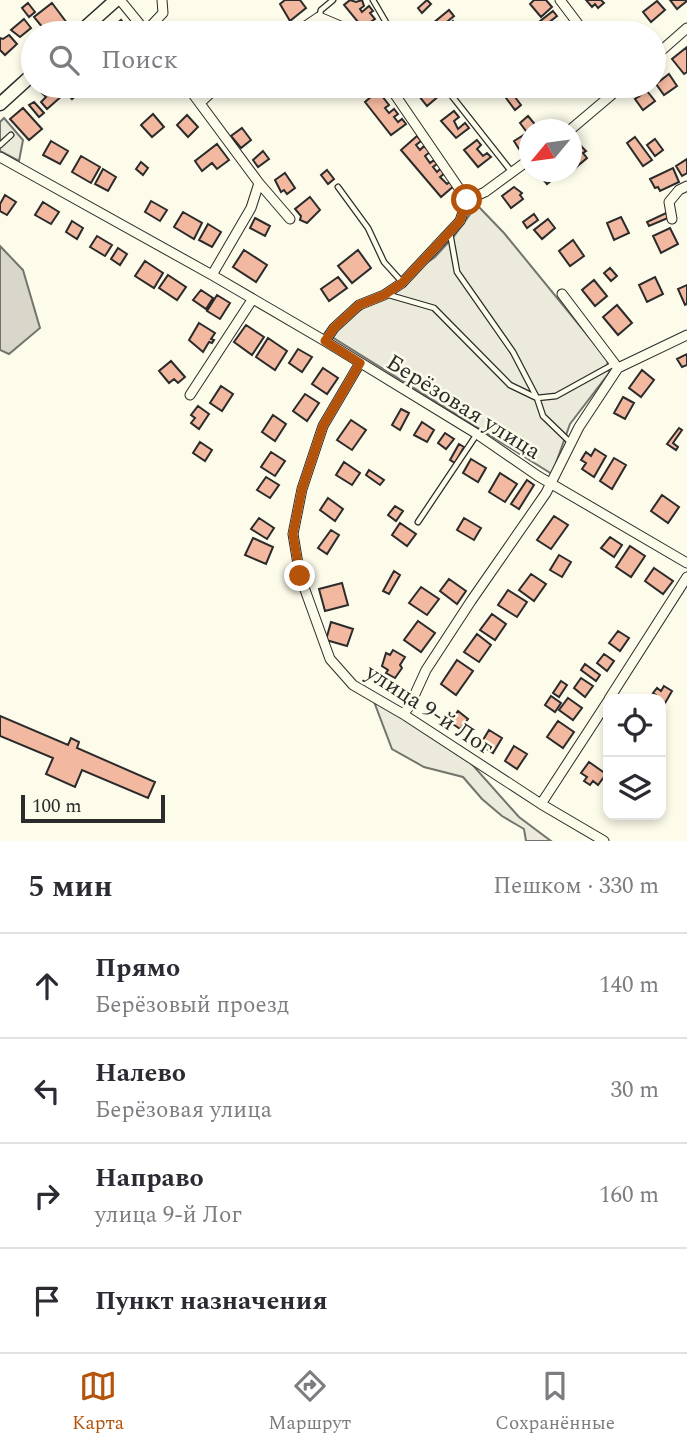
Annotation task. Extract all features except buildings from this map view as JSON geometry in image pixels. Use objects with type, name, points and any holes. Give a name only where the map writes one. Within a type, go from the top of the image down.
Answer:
[{"type":"main road","points":[[93,21],[118,0]]},
{"type":"main road","points":[[0,104],[21,85]]},
{"type":"street","points":[[118,0],[136,21]]},
{"type":"street","points":[[560,0],[576,21]]},
{"type":"street","points":[[157,21],[163,3]]},
{"type":"street","points":[[312,21],[319,16],[330,21]]},
{"type":"street","points":[[666,46],[687,28]]},
{"type":"street","points":[[196,98],[259,183],[290,219]]},
{"type":"street","points":[[200,103],[205,98]]},
{"type":"street","points":[[397,98],[467,200]]},
{"type":"street","points":[[582,120],[608,98]]},
{"type":"street","name":"Берёзовая улица","points":[[0,157],[325,341],[477,434],[551,484],[687,563]]},
{"type":"street","points":[[325,341],[334,328],[359,305],[384,295],[402,283],[460,221],[467,200],[485,192],[519,166]]},
{"type":"street","points":[[212,275],[251,208],[259,183]]},
{"type":"street","points":[[672,219],[668,202],[687,186]]},
{"type":"street","points":[[562,294],[617,365]]},
{"type":"street","points":[[190,395],[252,300]]},
{"type":"street","points":[[403,714],[426,670],[551,484],[571,442],[617,365],[687,335]]},
{"type":"street","name":"улица 9-й Лог","points":[[360,363],[323,426],[302,489],[293,534],[300,576],[330,659],[353,685],[604,841]]},
{"type":"street","points":[[613,694],[687,577]]},
{"type":"street","points":[[541,804],[603,709]]},
{"type":"lane","points":[[319,16],[321,10],[333,0]]},
{"type":"lane","points":[[373,0],[385,21]]},
{"type":"lane","points":[[453,98],[511,171]]},
{"type":"lane","points":[[0,145],[11,135]]},
{"type":"lane","points":[[338,187],[368,228],[384,262],[402,283]]},
{"type":"lane","points":[[450,233],[457,272],[513,352],[537,398],[543,416],[571,442]]},
{"type":"lane","points":[[384,295],[393,295],[434,308],[509,385],[537,398],[556,396],[617,365]]},
{"type":"lane","points":[[418,522],[477,434]]},
{"type":"shaded area","points":[[4,118],[23,140],[19,161],[0,151],[0,122]]},
{"type":"shaded area","points":[[477,205],[504,233],[607,359],[609,373],[570,424],[552,474],[332,337],[335,328],[435,257]]},
{"type":"shaded area","points":[[0,246],[23,270],[40,328],[9,354],[0,350]]},
{"type":"shaded area","points":[[373,699],[469,761],[519,817],[551,841],[526,841],[524,829],[502,816],[482,799],[463,777],[424,767],[392,749]]},
{"type":"route","points":[[300,576],[293,534],[302,489],[323,426],[360,363],[325,341],[334,328],[359,305],[384,295],[402,283],[460,221],[467,200]]}]
